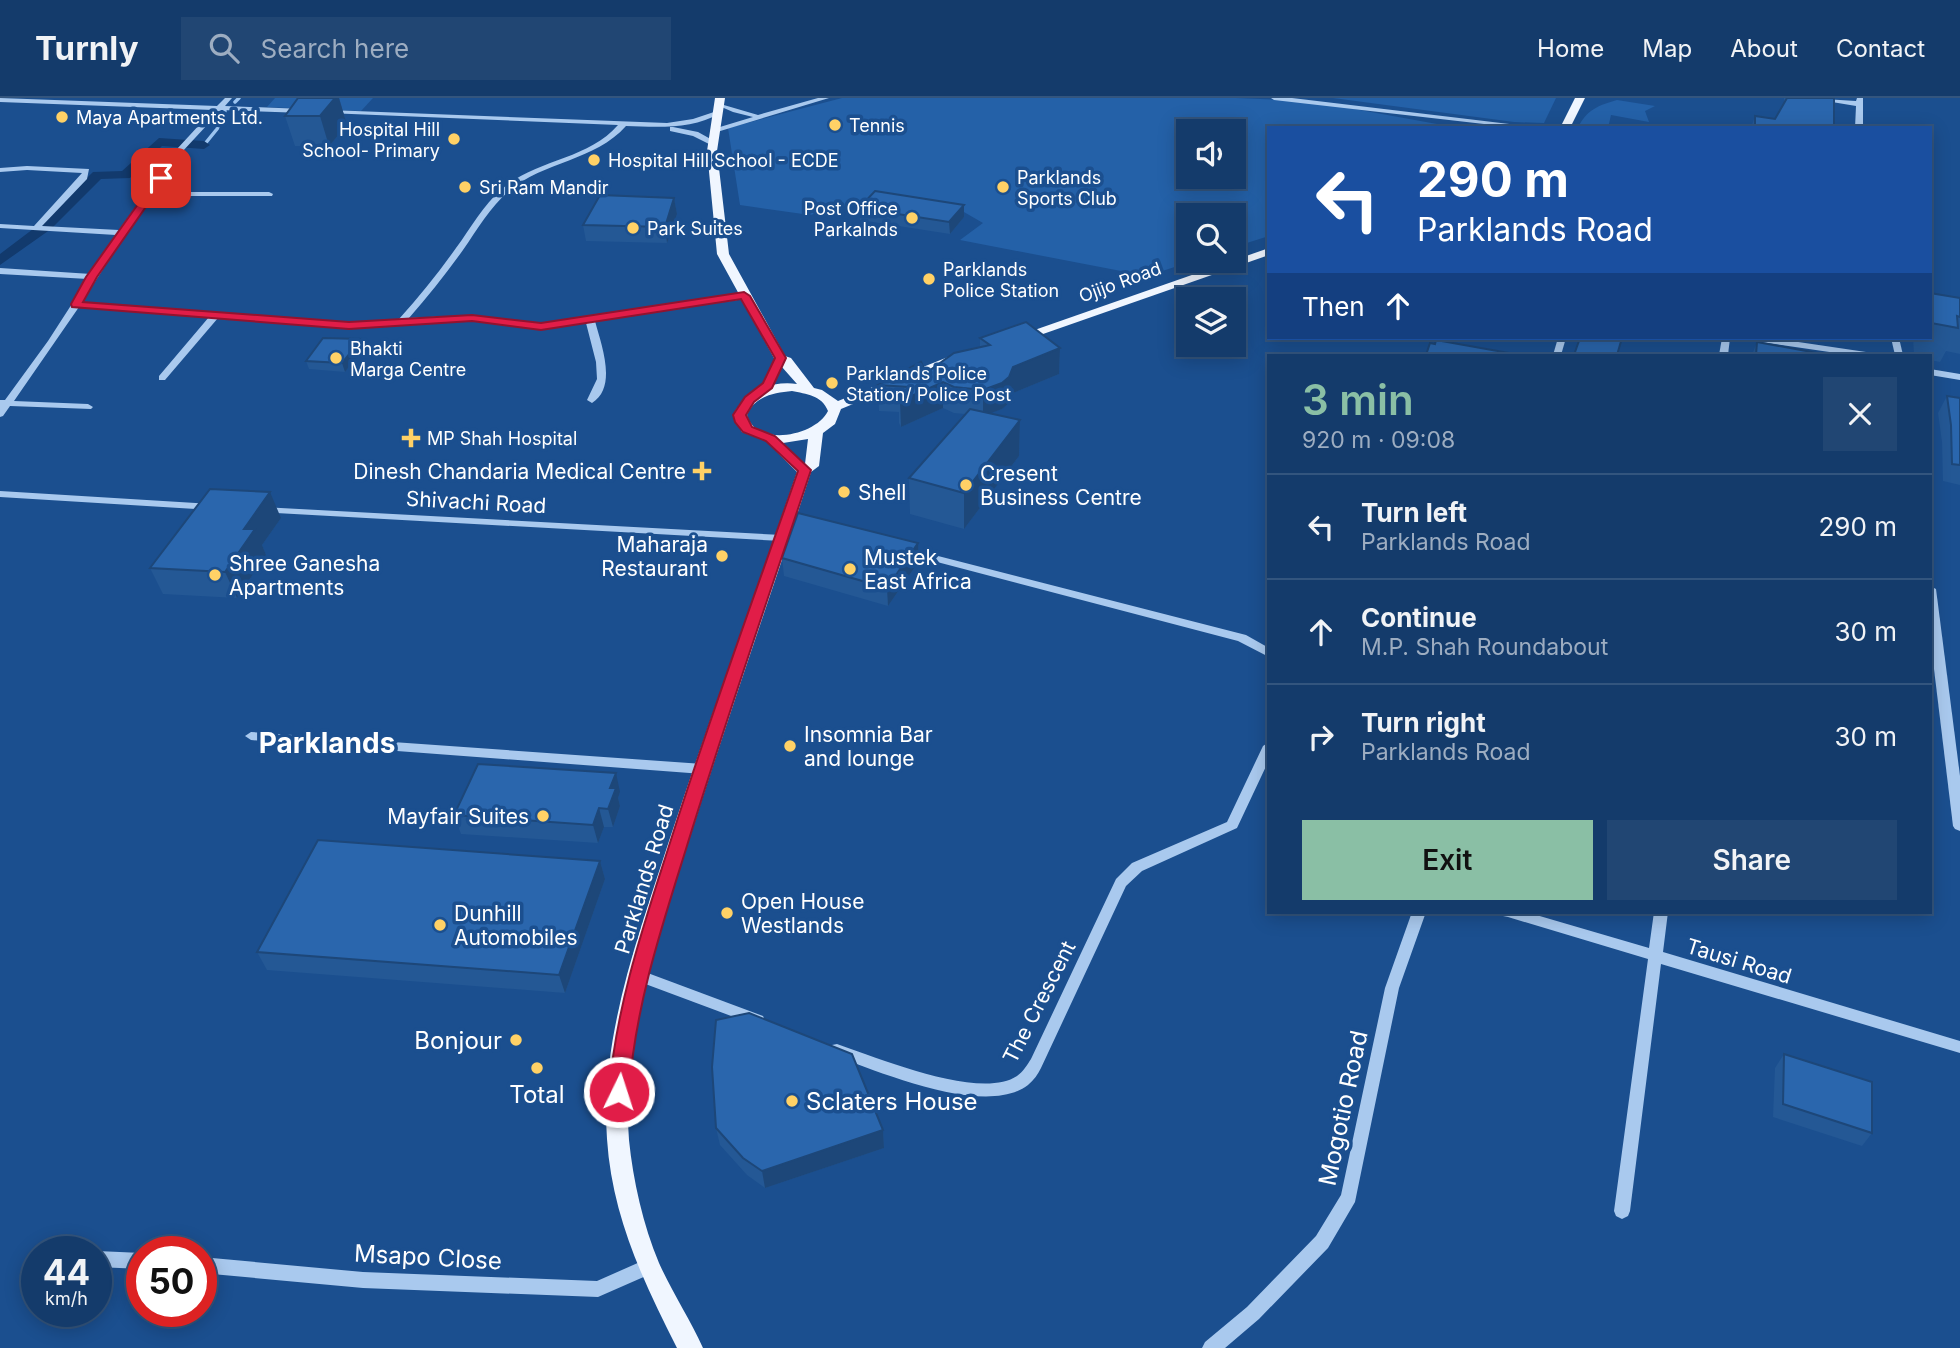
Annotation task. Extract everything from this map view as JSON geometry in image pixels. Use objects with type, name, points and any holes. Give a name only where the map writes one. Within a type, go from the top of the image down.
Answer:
[{"type":"main road","points":[[1566,126],[1580,98]]},
{"type":"main road","points":[[719,105],[713,136],[723,254],[780,358],[814,391],[830,399],[835,407],[834,416],[828,425],[816,433],[802,438],[771,438],[758,435],[741,422],[742,407],[760,394],[775,375],[780,358]]},
{"type":"main road","name":"Ojijo Road","points":[[1005,342],[1267,252]]},
{"type":"main road","points":[[835,407],[866,392],[971,353]]},
{"type":"main road","points":[[760,394],[792,387],[814,391],[866,392]]},
{"type":"main road","name":"Parklands Road","points":[[690,1348],[649,1266],[630,1202],[618,1128],[622,1048],[637,975],[703,769],[790,527],[805,470],[812,466],[816,433]]},
{"type":"main road","points":[[771,438],[798,467],[805,470]]},
{"type":"street","points":[[0,414],[3,403],[76,304],[177,153],[229,98]]},
{"type":"street","points":[[662,124],[666,128],[713,136],[765,115],[826,98]]},
{"type":"street","points":[[1274,98],[1522,126]]},
{"type":"street","points":[[1811,98],[1860,101],[1859,126]]},
{"type":"street","points":[[0,100],[662,124],[685,123],[719,105],[743,114],[765,115]]},
{"type":"street","points":[[402,321],[426,295],[490,206],[507,188],[610,138],[625,122]]},
{"type":"street","points":[[0,177],[11,168]]},
{"type":"street","points":[[0,170],[11,168],[86,171],[84,177],[37,227]]},
{"type":"street","points":[[149,194],[269,194]]},
{"type":"street","points":[[0,226],[122,233]]},
{"type":"street","points":[[0,271],[92,277]]},
{"type":"street","points":[[76,304],[214,317],[349,325],[472,318],[541,327],[744,296]]},
{"type":"street","points":[[162,378],[214,317]]},
{"type":"street","points":[[590,320],[601,362],[602,379],[592,400]]},
{"type":"street","points":[[1768,340],[1859,354]]},
{"type":"street","points":[[1932,372],[1960,377]]},
{"type":"street","points":[[3,403],[88,407]]},
{"type":"street","points":[[0,494],[220,507]]},
{"type":"street","name":"Shivachi Road","points":[[245,509],[790,527]]},
{"type":"street","points":[[887,545],[1242,638],[1267,652]]},
{"type":"street","points":[[1932,605],[1960,826]]},
{"type":"street","points":[[251,736],[703,769]]},
{"type":"street","name":"The Crescent","points":[[821,1044],[909,1075],[954,1086],[989,1090],[1019,1083],[1036,1063],[1121,883],[1137,867],[1232,825],[1267,750]]},
{"type":"street","name":"Mogotio Road","points":[[1211,1348],[1253,1313],[1322,1242],[1349,1197],[1392,989],[1418,914]]},
{"type":"street","name":"Tausi Road","points":[[1514,914],[1960,1047]]},
{"type":"street","points":[[1622,1211],[1661,914]]},
{"type":"street","points":[[637,975],[774,1026]]},
{"type":"street","name":"Msapo Close","points":[[217,1266],[363,1280],[598,1289],[649,1266]]},
{"type":"shaded area","points":[[275,98],[373,98],[361,111],[267,107]]},
{"type":"shaded area","name":"Parklands Sports Club","points":[[842,98],[1236,98],[1310,101],[1448,126],[1267,126],[1267,237],[1246,243],[1246,203],[1176,203],[1176,267],[1147,276],[960,240],[983,223],[957,208],[882,197],[810,215],[740,205],[728,128]]},
{"type":"shaded area","points":[[1333,98],[1556,98],[1544,123],[1514,122]]},
{"type":"shaded area","points":[[1617,100],[1655,106],[1645,111],[1649,122],[1611,115],[1608,126],[1579,126],[1585,117],[1604,104]]},
{"type":"building","points":[[298,98],[335,98],[320,116],[285,116]]},
{"type":"building","points":[[1787,98],[1834,98],[1834,126],[1755,126],[1755,116],[1775,119]]},
{"type":"building","points":[[875,191],[964,205],[949,222],[859,208]]},
{"type":"building","points":[[600,195],[674,198],[665,227],[583,225]]},
{"type":"building","points":[[1932,293],[1960,298],[1958,328],[1932,323]]},
{"type":"building","points":[[1026,322],[1060,348],[1013,367],[1009,377],[1002,383],[983,390],[954,387],[943,382],[900,401],[898,397],[910,387],[878,385],[921,362],[926,373],[954,353],[990,345],[980,338]]},
{"type":"building","points":[[323,338],[361,339],[342,363],[306,361]]},
{"type":"building","points":[[1436,340],[1514,354],[1426,354],[1430,343],[1435,344]]},
{"type":"building","points":[[1579,340],[1621,340],[1617,354],[1574,354]]},
{"type":"building","points":[[1757,342],[1817,353],[1817,354],[1756,354]]},
{"type":"building","points":[[1947,396],[1960,398],[1960,465],[1952,464]]},
{"type":"building","points":[[970,409],[1020,420],[964,493],[909,478]]},
{"type":"building","points":[[210,489],[270,492],[244,529],[255,529],[225,572],[150,568]]},
{"type":"building","points":[[798,513],[918,543],[887,588],[782,558]]},
{"type":"building","points":[[478,764],[616,773],[610,788],[616,788],[608,809],[599,808],[593,825],[454,815]]},
{"type":"building","name":"Dunhill Automobiles","points":[[318,840],[600,861],[559,975],[257,952]]},
{"type":"building","name":"Sclaters House","points":[[749,1013],[852,1054],[883,1130],[762,1171],[743,1158],[716,1128],[712,1067],[716,1020]]},
{"type":"building","points":[[1784,1054],[1872,1082],[1872,1133],[1783,1104]]},
{"type":"waterway","points":[[235,102],[239,98]]},
{"type":"waterway","points":[[204,145],[217,129],[225,111]]},
{"type":"waterway","points":[[0,261],[46,226],[98,175],[125,175],[159,142],[204,145]]},
{"type":"place","name":"Maya Apartments Ltd.","points":[[62,117]]},
{"type":"place","name":"Tennis","points":[[835,125]]},
{"type":"place","name":"Hospital Hill School- Primary","points":[[454,139]]},
{"type":"place","name":"Hospital Hill School - ECDE","points":[[594,160]]},
{"type":"place","name":"Sri Ram Mandir","points":[[465,187]]},
{"type":"place","name":"Parklands Sports Club","points":[[1003,187]]},
{"type":"place","name":"Post Office Parkalnds","points":[[912,218]]},
{"type":"place","name":"Park Suites","points":[[633,228]]},
{"type":"place","name":"Parklands Police Station","points":[[929,279]]},
{"type":"place","name":"Bhakti Marga Centre","points":[[336,358]]},
{"type":"place","name":"Parklands Police Station/ Police Post","points":[[832,383]]},
{"type":"place","name":"MP Shah Hospital","points":[[411,438]]},
{"type":"place","name":"Dinesh Chandaria Medical Centre","points":[[702,471]]},
{"type":"place","name":"Cresent Business Centre","points":[[966,485]]},
{"type":"place","name":"Shell","points":[[844,492]]},
{"type":"place","name":"Maharaja Restaurant","points":[[722,556]]},
{"type":"place","name":"Mustek East Africa","points":[[850,569]]},
{"type":"place","name":"Shree Ganesha Apartments","points":[[215,575]]},
{"type":"place","name":"Insomnia Bar and lounge","points":[[790,746]]},
{"type":"place","name":"Mayfair Suites","points":[[543,816]]},
{"type":"place","name":"Open House Westlands","points":[[727,913]]},
{"type":"place","name":"Dunhill Automobiles","points":[[440,925]]},
{"type":"place","name":"Bonjour","points":[[516,1040]]},
{"type":"place","name":"Total","points":[[537,1068]]},
{"type":"place","name":"Sclaters House","points":[[792,1101]]},
{"type":"district","name":"Parklands","points":[[327,743]]},
{"type":"route","points":[[161,178],[76,304],[214,317],[349,325],[472,318],[541,327],[744,296],[780,358],[775,375],[768,385],[742,407],[741,422],[758,435],[771,438],[798,467],[805,470],[688,815],[637,975],[622,1048],[619,1092]]}]
